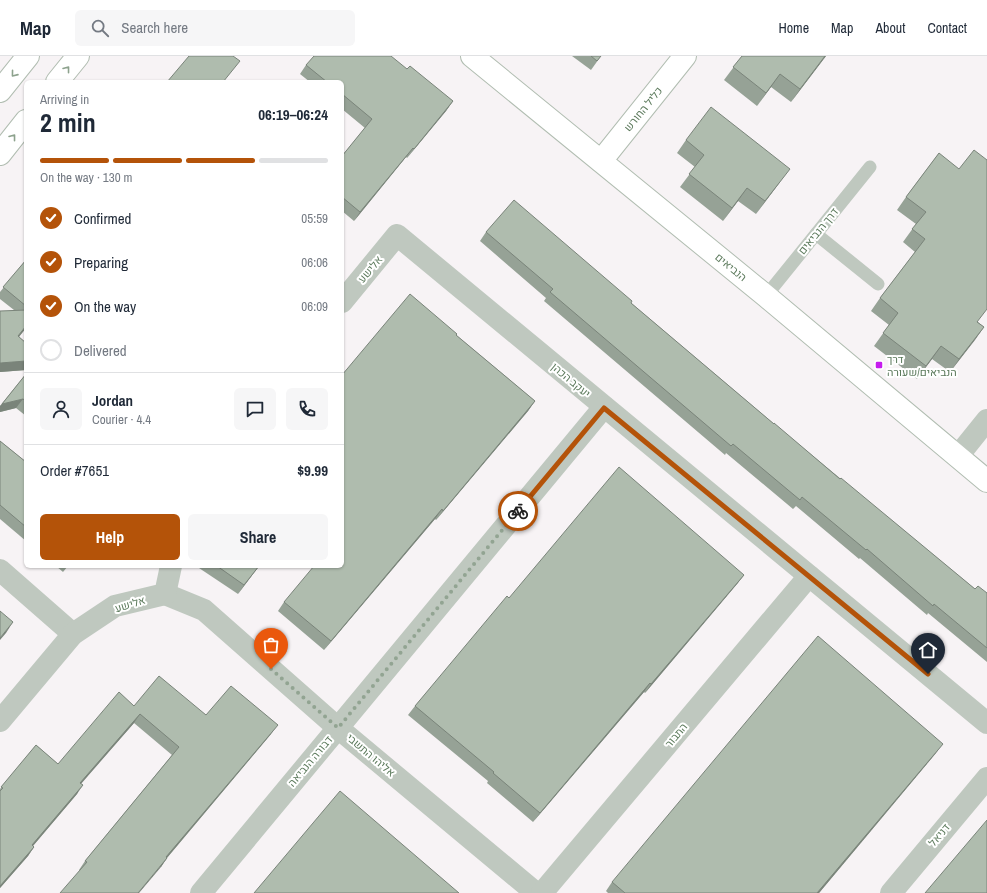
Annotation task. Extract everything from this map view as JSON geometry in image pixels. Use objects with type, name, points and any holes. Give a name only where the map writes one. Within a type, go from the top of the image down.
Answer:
[{"type":"street","points":[[0,91],[28,56]]},
{"type":"street","points":[[59,80],[78,56]]},
{"type":"street","name":"הנביאים","points":[[472,56],[766,296],[987,481]]},
{"type":"street","name":"כליל החורש","points":[[601,161],[685,56]]},
{"type":"street","points":[[0,154],[24,124]]},
{"type":"street","name":"אלישע","points":[[344,300],[397,235]]},
{"type":"street","name":"יעקב הכהן","points":[[397,235],[604,408],[987,723]]},
{"type":"street","name":"דבורה הנביאה","points":[[201,893],[604,408]]},
{"type":"street","points":[[958,456],[987,420]]},
{"type":"street","points":[[165,594],[171,568]]},
{"type":"street","points":[[0,570],[73,634]]},
{"type":"street","name":"התבור","points":[[542,893],[809,576]]},
{"type":"street","name":"אלישע","points":[[0,721],[73,634],[115,606],[165,594]]},
{"type":"street","name":"אליהו התשבי","points":[[165,594],[204,610],[338,728],[536,893]]},
{"type":"street","name":"דניאל","points":[[891,893],[987,778]]},
{"type":"lane","name":"דרך הנביאים","points":[[766,296],[870,167]]},
{"type":"lane","points":[[816,234],[878,284]]},
{"type":"building","points":[[189,56],[233,56],[240,61],[225,80],[169,80]]},
{"type":"building","points":[[314,56],[391,56],[407,69],[410,66],[453,101],[360,212],[344,199],[344,154],[372,119],[344,96],[344,80],[325,80],[306,65]]},
{"type":"building","points":[[591,56],[601,56],[597,61]]},
{"type":"building","points":[[742,56],[825,56],[800,89],[780,74],[766,93],[733,67]]},
{"type":"building","points":[[711,107],[790,169],[765,201],[747,188],[732,208],[689,174],[704,155],[686,140]]},
{"type":"building","points":[[974,150],[987,160],[987,309],[977,322],[984,327],[959,359],[941,346],[926,366],[883,333],[898,313],[880,298],[925,239],[912,229],[926,212],[906,197],[939,153],[959,169]]},
{"type":"building","points":[[514,200],[632,301],[631,303],[840,479],[841,478],[975,589],[978,586],[987,593],[987,648],[934,604],[933,606],[867,549],[866,550],[802,497],[800,500],[733,444],[731,446],[550,292],[553,289],[486,232]]},
{"type":"building","points":[[24,262],[24,304],[3,287]]},
{"type":"building","points":[[410,294],[457,334],[456,335],[535,401],[331,641],[284,602],[312,568],[344,568],[344,373]]},
{"type":"building","points":[[24,310],[24,328],[18,336],[24,341],[24,361],[0,363],[0,311]]},
{"type":"building","points":[[24,376],[24,400],[2,404]]},
{"type":"building","points":[[0,441],[24,460],[24,525],[0,505]]},
{"type":"building","points":[[619,467],[744,575],[540,813],[493,773],[494,772],[415,706],[507,596],[509,598]]},
{"type":"building","points":[[220,568],[257,568],[244,585]]},
{"type":"building","points":[[0,611],[13,622],[0,638]]},
{"type":"building","points":[[818,636],[943,744],[817,893],[625,893],[612,882]]},
{"type":"building","points":[[159,676],[206,715],[231,686],[278,725],[166,857],[167,858],[138,893],[60,893],[87,862],[85,861],[179,747],[140,714],[80,783],[83,785],[32,845],[34,847],[0,886],[0,791],[3,788],[1,787],[36,745],[58,764],[119,692],[134,706]]},
{"type":"building","points":[[340,791],[459,893],[254,893]]},
{"type":"building","points":[[987,820],[987,893],[925,893]]},
{"type":"way so far","points":[[271,669],[338,728],[518,511]]},
{"type":"place","name":"דרך הנביאים/שעורה","points":[[879,365]]},
{"type":"route","points":[[518,511],[604,408],[928,674]]}]
